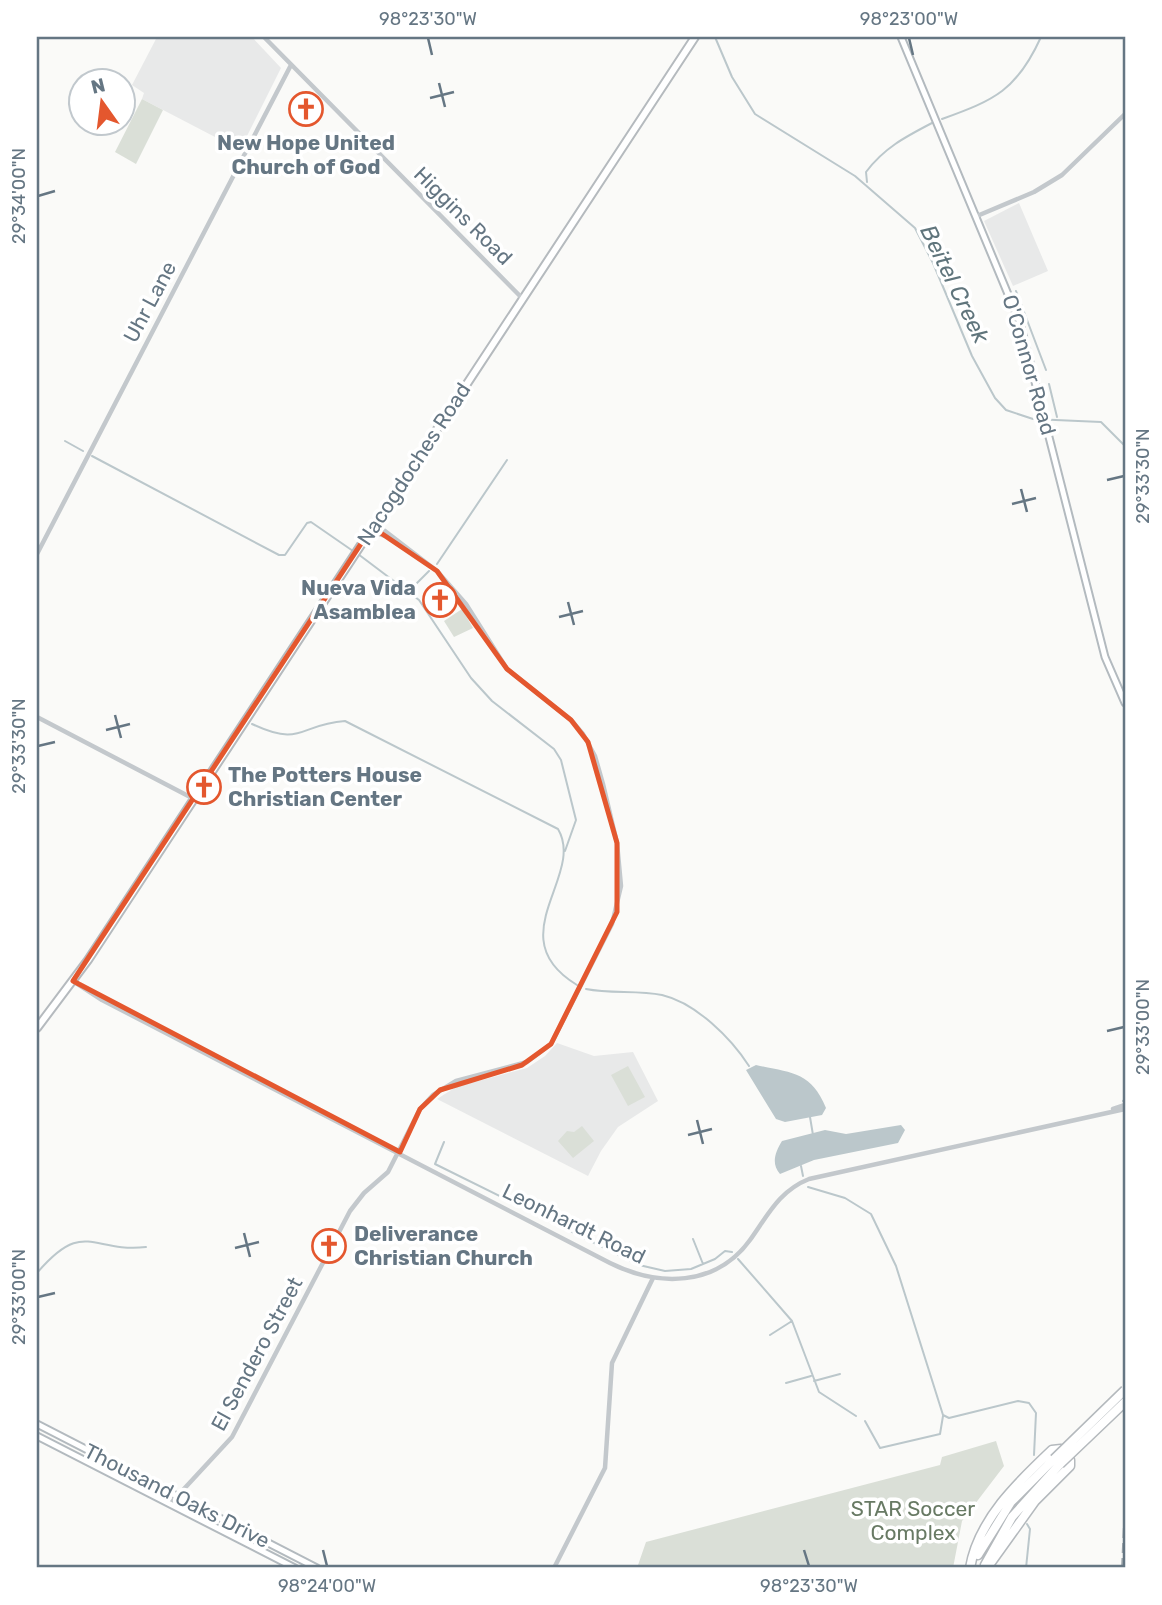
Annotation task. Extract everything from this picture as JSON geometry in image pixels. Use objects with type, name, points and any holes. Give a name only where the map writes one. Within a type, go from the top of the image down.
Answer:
[{"type":"highway","points":[[986,1568],[997,1539],[1012,1517],[1057,1462],[1125,1390]]},
{"type":"highway","points":[[972,1568],[987,1537],[1012,1502],[1125,1402]]},
{"type":"highway","points":[[972,1568],[982,1534],[1002,1503],[1048,1453],[1061,1449],[1070,1460],[1070,1466],[1035,1501],[986,1568]]},
{"type":"main road","name":"Nacogdoches Road","points":[[37,1028],[73,982],[695,37]]},
{"type":"main road","name":"O'Connor Road","points":[[901,37],[1015,306],[1041,397],[1105,657],[1125,703]]},
{"type":"main road","name":"Thousand Oaks Drive","points":[[37,1424],[317,1568]]},
{"type":"main road","name":"Thousand Oaks Drive","points":[[37,1436],[295,1568]]},
{"type":"street","name":"Higgins Road","points":[[264,37],[523,299]]},
{"type":"street","name":"Uhr Lane","points":[[37,554],[291,65]]},
{"type":"street","points":[[977,216],[1034,192],[1062,175],[1125,114]]},
{"type":"street","name":"El Sendero Street","points":[[170,1504],[232,1437],[350,1211],[364,1193],[384,1176],[400,1152],[421,1109],[440,1090],[456,1081],[527,1062],[551,1044],[612,924],[620,897],[621,877],[617,843],[598,766],[583,734],[571,720],[507,669],[466,604],[437,571],[389,537],[376,533],[372,527]]},
{"type":"street","points":[[37,717],[194,799]]},
{"type":"street","name":"Leonhardt Road","points":[[73,982],[102,1000],[610,1263],[653,1278],[686,1279],[715,1270],[745,1246],[779,1198],[802,1182],[820,1175],[1125,1107]]},
{"type":"street","points":[[555,1567],[605,1468],[610,1368],[653,1278]]},
{"type":"highlighted area","points":[[372,527],[437,571],[507,669],[571,720],[588,742],[617,843],[617,912],[551,1044],[522,1065],[440,1090],[420,1109],[400,1152],[73,981]]},
{"type":"shaded area","points":[[157,37],[252,37],[281,68],[240,150],[142,99],[144,93],[136,88],[136,77]]},
{"type":"shaded area","points":[[1019,203],[1048,271],[1013,286],[984,221]]},
{"type":"shaded area","points":[[557,1043],[594,1056],[633,1052],[658,1101],[618,1127],[588,1176],[437,1099],[456,1087],[527,1068],[545,1056]]},
{"type":"shaded area","points":[[756,1065],[790,1072],[806,1080],[814,1087],[826,1108],[822,1115],[785,1122],[776,1119],[746,1070]]},
{"type":"shaded area","points":[[901,1125],[905,1130],[898,1143],[814,1160],[780,1174],[776,1166],[776,1154],[782,1141],[825,1130],[846,1134]]},
{"type":"green space","points":[[142,99],[163,110],[136,164],[115,152],[123,136],[136,136],[136,111]]},
{"type":"green space","points":[[462,609],[473,628],[454,637],[444,621]]},
{"type":"green space","points":[[628,1066],[645,1097],[628,1106],[611,1075]]},
{"type":"green space","points":[[582,1126],[594,1141],[573,1158],[558,1141],[567,1131],[574,1132]]},
{"type":"green space","name":"STAR Soccer Complex","points":[[996,1441],[1004,1466],[962,1521],[953,1568],[637,1568],[646,1542],[940,1465],[942,1457]]},
{"type":"waterway","name":"Beitel Creek","points":[[715,37],[732,77],[755,114],[855,176],[915,228],[933,263],[972,356],[995,398],[1006,410],[1033,419],[1101,422],[1125,446]]},
{"type":"waterway","points":[[942,119],[976,106],[1002,91],[1023,70],[1041,37]]},
{"type":"waterway","points":[[867,182],[866,172],[880,156],[904,138],[932,123]]},
{"type":"waterway","points":[[1016,291],[1046,370]]},
{"type":"waterway","points":[[1049,384],[1057,417]]},
{"type":"waterway","points":[[65,441],[83,451]]},
{"type":"waterway","points":[[92,456],[279,555],[285,555],[307,523],[311,522],[353,551]]},
{"type":"waterway","points":[[437,564],[507,460]]},
{"type":"waterway","points":[[358,554],[419,600],[471,678],[492,701],[554,749],[561,760],[576,820],[565,851]]},
{"type":"waterway","points":[[410,590],[429,571]]},
{"type":"waterway","points":[[252,724],[269,731],[292,734],[345,721],[558,829],[564,847],[562,866],[548,907],[544,927],[545,947],[555,966],[577,985]]},
{"type":"waterway","points":[[586,989],[662,995],[675,999],[712,1023],[733,1044],[749,1066]]},
{"type":"waterway","points":[[810,1117],[813,1135]]},
{"type":"waterway","points":[[444,1142],[435,1164],[639,1265],[665,1271],[691,1269],[715,1259],[725,1251],[732,1252]]},
{"type":"waterway","points":[[801,1166],[803,1176]]},
{"type":"waterway","points":[[808,1187],[845,1198],[871,1214],[896,1266],[943,1415],[949,1418],[1018,1401],[1029,1403],[1036,1413],[1034,1455]]},
{"type":"waterway","points":[[693,1239],[703,1264]]},
{"type":"waterway","points":[[37,1273],[53,1256],[78,1242],[127,1248],[146,1247]]},
{"type":"waterway","points":[[738,1259],[792,1321],[819,1392],[856,1416]]},
{"type":"waterway","points":[[770,1335],[792,1321]]},
{"type":"waterway","points":[[814,1381],[840,1374]]},
{"type":"waterway","points":[[786,1383],[811,1376]]},
{"type":"waterway","points":[[865,1421],[880,1448],[940,1434],[943,1416]]},
{"type":"waterway","points":[[1026,1568],[1030,1529],[1027,1524]]},
{"type":"railway","points":[[1122,1568],[1125,1503]]},
{"type":"place","name":"New Hope United Church of God","points":[[306,109]]},
{"type":"place","name":"Nueva Vida Asamblea","points":[[440,600]]},
{"type":"place","name":"The Potters House Christian Center","points":[[204,787]]},
{"type":"place","name":"Deliverance Christian Church","points":[[329,1246]]}]
